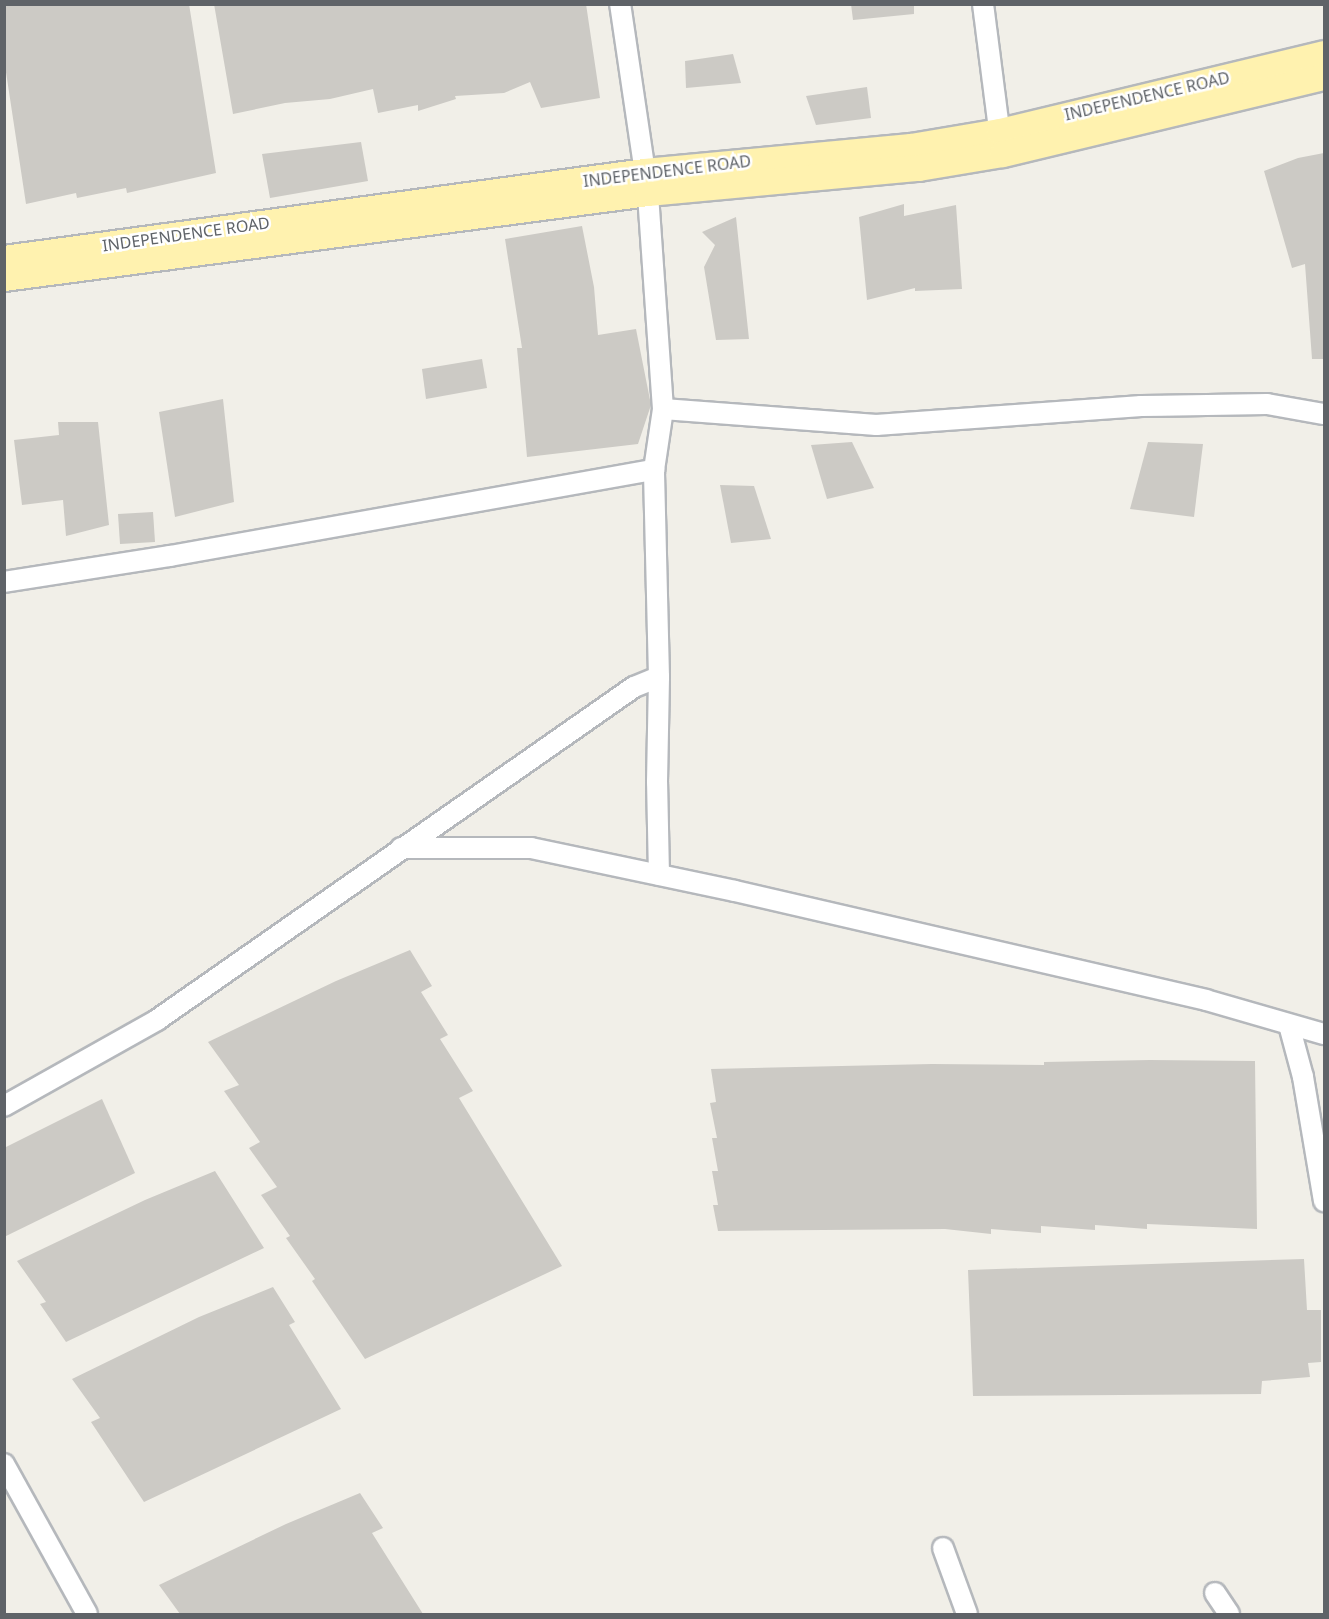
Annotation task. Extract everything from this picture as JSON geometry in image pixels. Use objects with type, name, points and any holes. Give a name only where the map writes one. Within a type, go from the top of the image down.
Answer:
[{"type":"main road","name":"INDEPENDENCE ROAD","points":[[4,259],[647,183],[919,168],[1001,143],[1324,54]]},
{"type":"main road","name":"INDEPENDENCE ROAD","points":[[1001,143],[1324,77]]},
{"type":"main road","name":"INDEPENDENCE ROAD","points":[[4,278],[647,183]]},
{"type":"street","points":[[620,4],[647,183],[663,409],[654,470],[659,677],[657,782],[659,875]]},
{"type":"street","points":[[983,4],[1001,143]]},
{"type":"street","points":[[663,409],[876,425],[1142,406],[1268,404],[1324,414]]},
{"type":"street","points":[[4,582],[170,556],[654,470]]},
{"type":"street","points":[[4,1106],[157,1020],[634,687],[659,677]]},
{"type":"street","points":[[401,848],[531,848],[1206,1000],[1324,1034]]},
{"type":"street","points":[[1290,1025],[1304,1077],[1324,1202]]},
{"type":"street","points":[[4,1464],[87,1614]]},
{"type":"street","points":[[943,1548],[967,1614]]},
{"type":"street","points":[[1215,1593],[1229,1614]]},
{"type":"building","points":[[4,4],[189,4],[216,173],[127,193],[126,188],[77,198],[76,193],[26,204],[4,59]]},
{"type":"building","points":[[214,4],[586,4],[600,98],[541,108],[530,82],[504,93],[455,96],[456,99],[418,111],[418,105],[378,113],[373,89],[330,99],[285,103],[233,114]]},
{"type":"building","points":[[851,4],[914,4],[914,14],[853,20]]},
{"type":"building","points":[[733,54],[741,83],[686,88],[685,61]]},
{"type":"building","points":[[867,87],[871,118],[816,125],[806,96]]},
{"type":"building","points":[[361,142],[368,181],[270,198],[262,154]]},
{"type":"building","points":[[1324,153],[1324,359],[1312,359],[1305,264],[1292,268],[1264,171],[1298,158]]},
{"type":"building","points":[[904,204],[904,216],[956,205],[962,289],[915,291],[915,288],[867,300],[859,217]]},
{"type":"building","points":[[736,217],[749,339],[716,340],[704,267],[715,245],[702,232]]},
{"type":"building","points":[[582,226],[594,287],[598,335],[636,329],[651,405],[638,444],[527,457],[517,348],[522,348],[505,239]]},
{"type":"building","points":[[482,359],[487,388],[426,399],[422,369]]},
{"type":"building","points":[[223,399],[234,502],[175,517],[159,412]]},
{"type":"building","points":[[58,422],[98,422],[109,525],[66,536],[63,500],[22,505],[14,440],[59,435]]},
{"type":"building","points":[[852,442],[874,488],[827,499],[811,445]]},
{"type":"building","points":[[1148,442],[1203,444],[1194,517],[1130,509]]},
{"type":"building","points":[[720,485],[754,486],[771,539],[731,543]]},
{"type":"building","points":[[153,512],[155,542],[120,544],[118,514]]},
{"type":"building","points":[[410,950],[432,986],[421,992],[448,1035],[440,1039],[473,1091],[459,1098],[562,1266],[365,1359],[312,1281],[315,1279],[286,1238],[290,1236],[261,1195],[277,1187],[249,1148],[260,1142],[224,1091],[239,1085],[208,1042],[336,981]]},
{"type":"building","points":[[1255,1061],[1257,1229],[1147,1224],[1147,1229],[1095,1225],[1095,1230],[1041,1226],[1041,1233],[991,1229],[991,1234],[945,1229],[718,1231],[713,1205],[718,1205],[712,1171],[718,1171],[712,1138],[717,1138],[710,1103],[716,1102],[711,1069],[932,1064],[1044,1065],[1044,1062]]},
{"type":"building","points":[[102,1099],[135,1173],[4,1237],[4,1148]]},
{"type":"building","points":[[215,1171],[264,1248],[66,1342],[40,1304],[46,1302],[17,1261],[145,1200]]},
{"type":"building","points":[[1304,1259],[1307,1310],[1321,1310],[1321,1362],[1308,1363],[1310,1377],[1262,1381],[1261,1394],[973,1396],[968,1270]]},
{"type":"building","points":[[273,1287],[295,1322],[289,1325],[341,1409],[144,1502],[91,1422],[100,1418],[72,1379],[199,1317]]},
{"type":"building","points":[[360,1493],[383,1528],[372,1533],[423,1614],[180,1614],[159,1585],[286,1524]]}]
